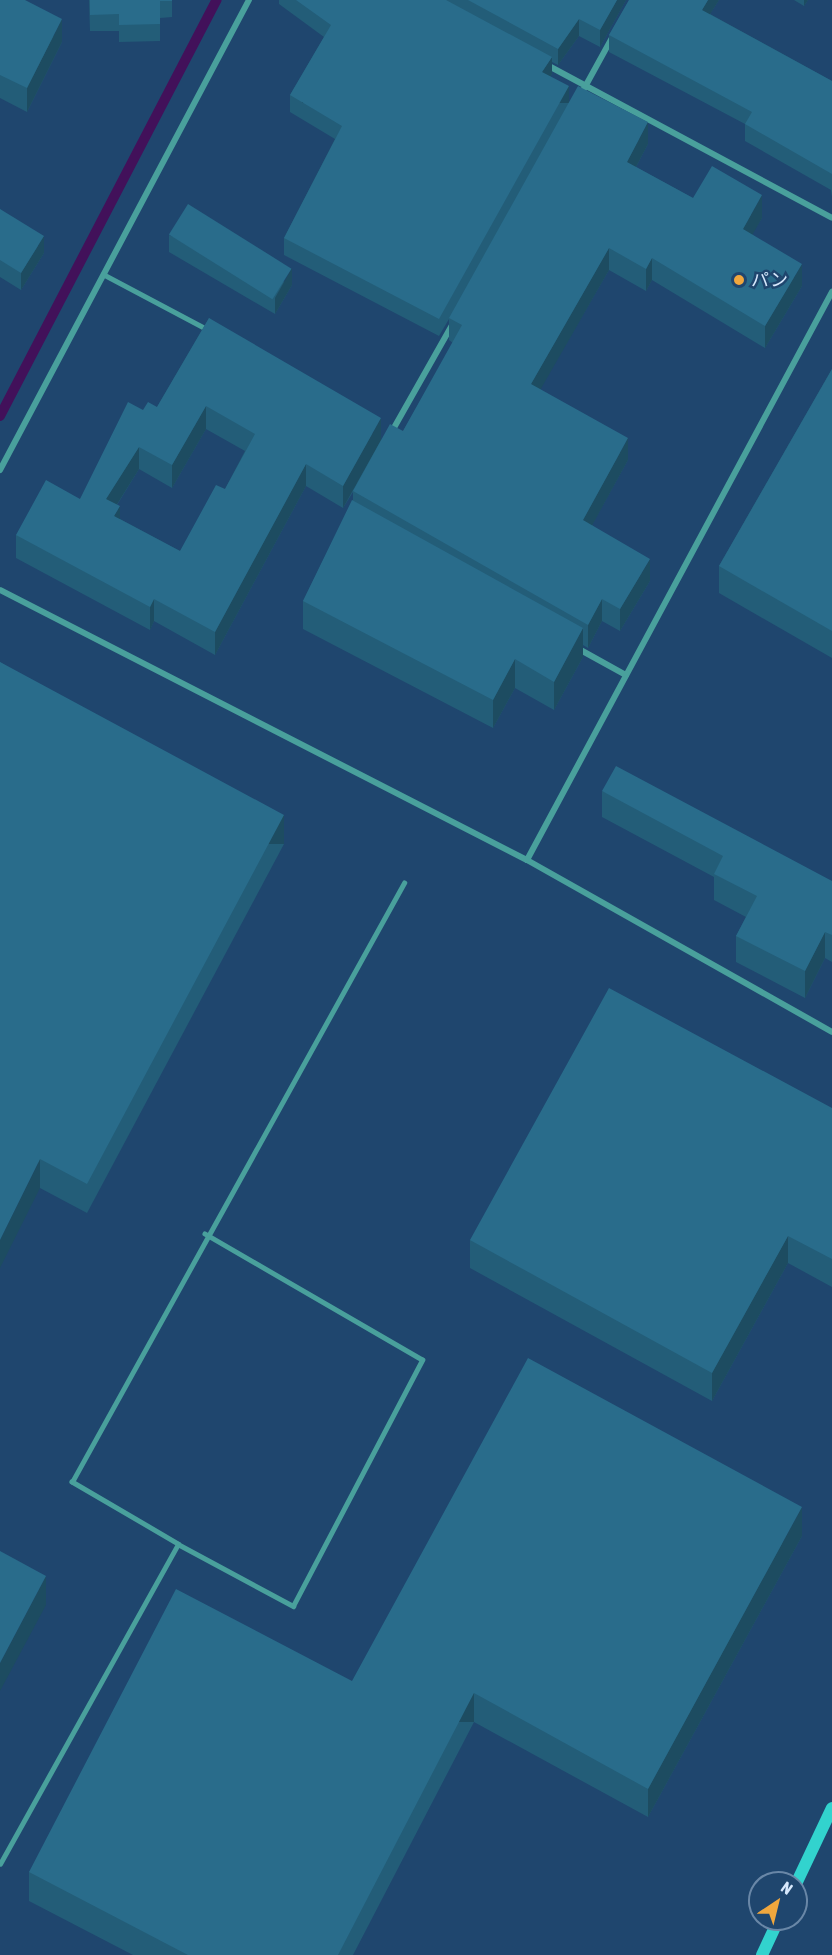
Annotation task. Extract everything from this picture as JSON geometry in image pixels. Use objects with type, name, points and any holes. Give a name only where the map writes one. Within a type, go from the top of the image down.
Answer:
[{"type":"street","points":[[0,470],[249,0]]},
{"type":"street","points":[[574,106],[617,29]]},
{"type":"street","points":[[536,59],[832,218]]},
{"type":"street","points":[[527,860],[832,292]]},
{"type":"street","points":[[384,446],[459,312]]},
{"type":"street","points":[[0,590],[527,860],[832,1032]]},
{"type":"street","points":[[563,640],[626,675]]},
{"type":"street","points":[[802,1871],[832,1808]]},
{"type":"street","points":[[762,1955],[773,1931]]},
{"type":"lane","points":[[104,274],[213,333]]},
{"type":"lane","points":[[206,1234],[422,1360],[293,1606],[178,1544],[72,1482],[206,1234],[404,883]]},
{"type":"lane","points":[[0,1864],[178,1544]]},
{"type":"building","points":[[0,0],[25,0],[62,19],[27,88],[0,75]]},
{"type":"building","points":[[90,0],[172,1],[160,1],[160,24],[119,25],[119,14],[90,15]]},
{"type":"building","points":[[296,0],[446,0],[552,57],[542,72],[569,86],[439,319],[284,238],[342,126],[290,95],[331,25]]},
{"type":"building","points":[[468,0],[617,0],[600,30],[579,19],[558,49]]},
{"type":"building","points":[[629,0],[708,0],[702,10],[832,81],[832,174],[745,124],[752,112],[609,35]]},
{"type":"building","points":[[578,86],[648,122],[627,162],[693,198],[712,166],[762,195],[743,229],[802,264],[765,326],[652,258],[646,269],[609,248],[531,384],[628,438],[583,520],[650,559],[620,609],[602,599],[588,625],[353,491],[390,424],[403,431],[462,325],[449,318]]},
{"type":"building","points":[[188,204],[291,269],[272,299],[169,235]]},
{"type":"building","points":[[0,209],[44,236],[21,273],[0,260]]},
{"type":"building","points":[[209,318],[381,418],[343,486],[306,464],[215,632],[154,599],[150,607],[16,535],[46,480],[80,499],[128,402],[143,410],[148,402],[157,407]],"holes":[[[206,406],[255,434],[225,489],[216,485],[180,551],[114,516],[120,506],[106,499],[139,447],[172,465]]]},
{"type":"building","points":[[832,369],[832,631],[719,566]]},
{"type":"building","points":[[352,500],[583,628],[554,682],[515,659],[493,700],[303,601]]},
{"type":"building","points":[[0,662],[284,815],[87,1184],[40,1159],[0,1240]]},
{"type":"building","points":[[616,766],[832,881],[832,935],[825,932],[805,971],[736,936],[757,896],[714,874],[723,856],[602,791]]},
{"type":"building","points":[[609,988],[832,1108],[832,1259],[788,1236],[712,1373],[470,1240]]},
{"type":"building","points":[[528,1358],[802,1507],[648,1789],[474,1693],[338,1955],[188,1955],[29,1872],[176,1589],[352,1681]]},
{"type":"building","points":[[0,1551],[46,1576],[0,1663]]},
{"type":"waterway","points":[[0,416],[217,0]]},
{"type":"place","name":"パン","points":[[739,280]]}]
